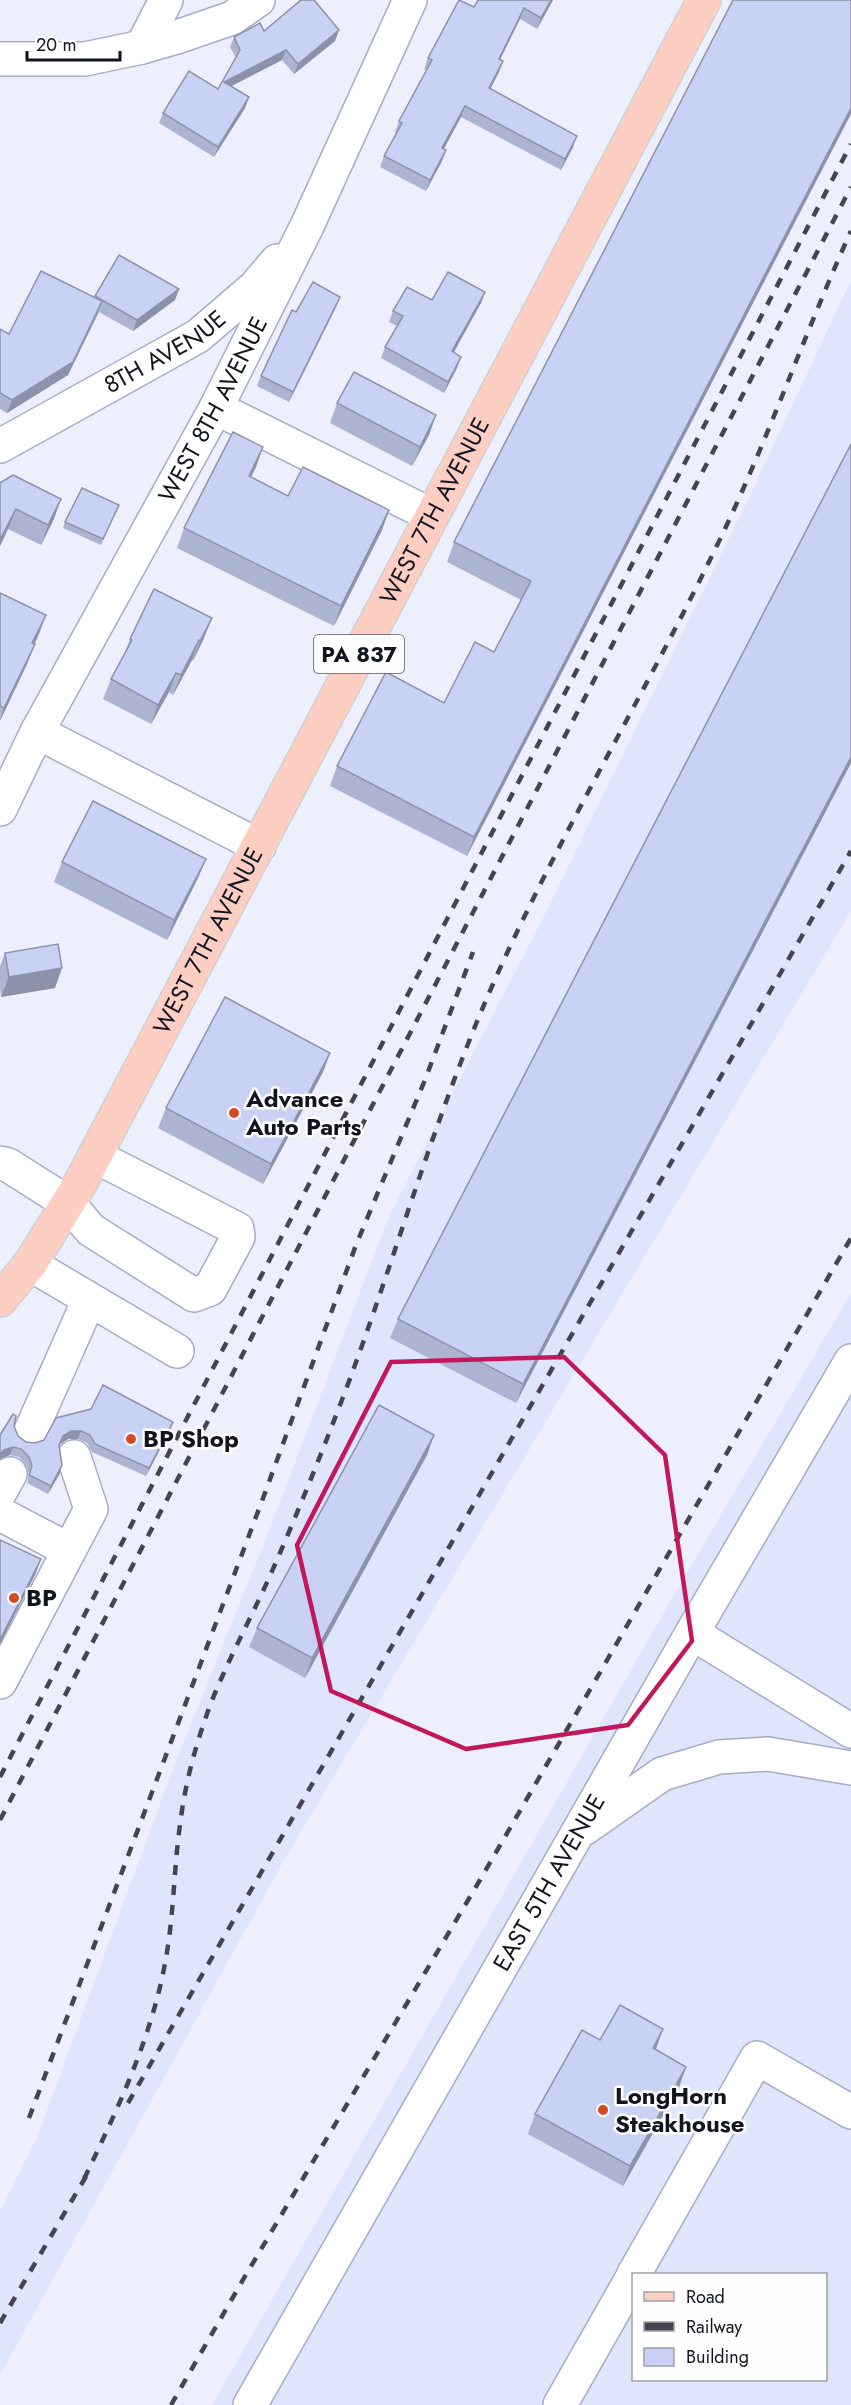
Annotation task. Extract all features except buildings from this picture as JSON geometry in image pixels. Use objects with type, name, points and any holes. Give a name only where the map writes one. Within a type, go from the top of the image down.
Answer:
[{"type":"main road","name":"WEST 7TH AVENUE","points":[[0,1300],[30,1264],[69,1203],[95,1156],[704,0]]},
{"type":"street","points":[[142,47],[166,0]]},
{"type":"street","points":[[0,58],[85,59],[142,47],[177,38],[232,18],[258,0]]},
{"type":"street","name":"WEST 8TH AVENUE","points":[[0,809],[37,732],[216,408],[307,225],[410,0]]},
{"type":"street","name":"8TH AVENUE","points":[[0,446],[198,336],[255,287],[307,225]]},
{"type":"street","points":[[216,408],[431,515]]},
{"type":"street","points":[[37,732],[259,846]]},
{"type":"street","points":[[0,1163],[8,1165],[69,1203],[91,1230],[194,1295],[210,1289],[238,1237],[237,1229],[95,1156]]},
{"type":"street","points":[[30,1264],[177,1351]]},
{"type":"street","points":[[44,1423],[89,1300]]},
{"type":"street","name":"EAST 5TH AVENUE","points":[[250,2405],[692,1633],[851,1361]]},
{"type":"street","points":[[8,1656],[91,1509],[74,1457]]},
{"type":"street","points":[[0,1514],[69,1550]]},
{"type":"street","points":[[692,1633],[851,1731]]},
{"type":"street","points":[[577,1835],[662,1774],[719,1757],[768,1754],[851,1768]]},
{"type":"street","points":[[635,2273],[757,2058],[851,2112]]},
{"type":"street","points":[[560,2405],[632,2279]]},
{"type":"highlighted area","points":[[564,1357],[665,1455],[692,1641],[628,1725],[466,1749],[331,1691],[297,1545],[391,1362]]},
{"type":"shaded area","points":[[851,280],[851,911],[288,1853],[0,2375],[0,2211],[37,2137],[177,1758],[264,1544],[389,1216],[543,918],[753,489]]},
{"type":"shaded area","points":[[851,1293],[851,2405],[212,2405],[657,1624]]},
{"type":"railway","points":[[0,1777],[851,144]]},
{"type":"railway","points":[[0,1820],[851,187]]},
{"type":"railway","points":[[84,2179],[134,2069],[161,1982],[167,1952],[185,1794],[211,1703],[279,1555],[336,1416],[436,1130],[475,1026],[551,863],[696,589],[723,533],[851,231]]},
{"type":"railway","points":[[128,2103],[851,851]]},
{"type":"railway","points":[[29,2118],[356,1245],[425,1080],[473,952]]},
{"type":"railway","points":[[171,2405],[480,1880],[851,1238]]},
{"type":"railway","points":[[0,2323],[88,2173]]},
{"type":"place","name":"Advance Auto Parts","points":[[234,1113]]},
{"type":"place","name":"BP Shop","points":[[131,1439]]},
{"type":"place","name":"BP","points":[[14,1598]]},
{"type":"place","name":"LongHorn Steakhouse","points":[[603,2110]]}]
